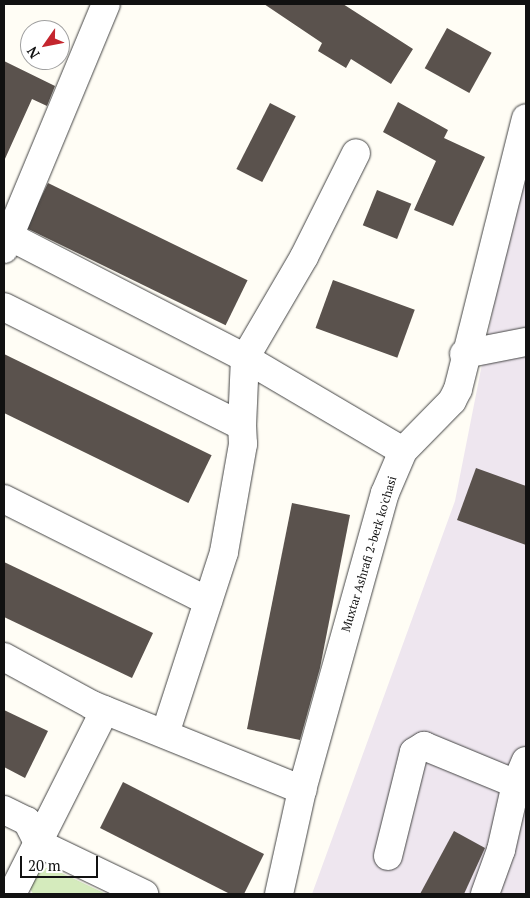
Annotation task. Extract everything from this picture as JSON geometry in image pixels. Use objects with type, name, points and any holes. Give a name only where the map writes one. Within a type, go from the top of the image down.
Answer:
[{"type":"street","points":[[106,4],[7,242],[246,358],[403,451]]},
{"type":"street","name":"Muxtar Ashrafi 2-berk ko'chasi","points":[[280,894],[302,790],[385,493],[403,451],[452,401],[458,389],[464,354],[526,118]]},
{"type":"street","points":[[165,734],[224,552],[243,444],[242,426],[246,358],[304,257],[356,153]]},
{"type":"street","points":[[4,307],[242,426]]},
{"type":"street","points":[[464,354],[526,342]]},
{"type":"street","points":[[4,499],[208,601]]},
{"type":"street","points":[[4,657],[105,710],[302,790]]},
{"type":"street","points":[[12,894],[105,710]]},
{"type":"street","points":[[388,856],[414,752],[424,746],[521,772],[501,850],[485,894]]},
{"type":"street","points":[[4,810],[27,821],[38,843],[144,894]]},
{"type":"shaded area","points":[[526,141],[526,894],[312,894],[455,501]]},
{"type":"green space","points":[[49,867],[104,893],[33,894],[29,886],[37,872]]},
{"type":"building","points":[[264,4],[343,4],[413,49],[391,84],[351,59],[346,68],[318,51],[322,43]]},
{"type":"building","points":[[447,28],[492,53],[469,93],[425,68]]},
{"type":"building","points":[[4,61],[55,86],[47,106],[32,99],[4,161]]},
{"type":"building","points":[[398,102],[448,130],[444,138],[485,157],[453,226],[414,210],[436,161],[383,132]]},
{"type":"building","points":[[270,103],[296,116],[262,182],[236,169]]},
{"type":"building","points":[[48,183],[248,280],[226,325],[26,228]]},
{"type":"building","points":[[377,190],[411,204],[397,239],[363,225]]},
{"type":"building","points":[[333,280],[415,310],[397,358],[316,328]]},
{"type":"building","points":[[4,354],[212,455],[188,503],[4,413]]},
{"type":"building","points":[[476,468],[526,486],[526,545],[457,520]]},
{"type":"building","points":[[292,503],[350,515],[320,668],[300,740],[247,729]]},
{"type":"building","points":[[4,562],[153,633],[132,678],[4,617]]},
{"type":"building","points":[[4,710],[48,731],[25,778],[4,767]]},
{"type":"building","points":[[123,782],[264,854],[244,894],[230,894],[100,828]]},
{"type":"building","points":[[454,831],[485,848],[464,894],[420,894]]}]
